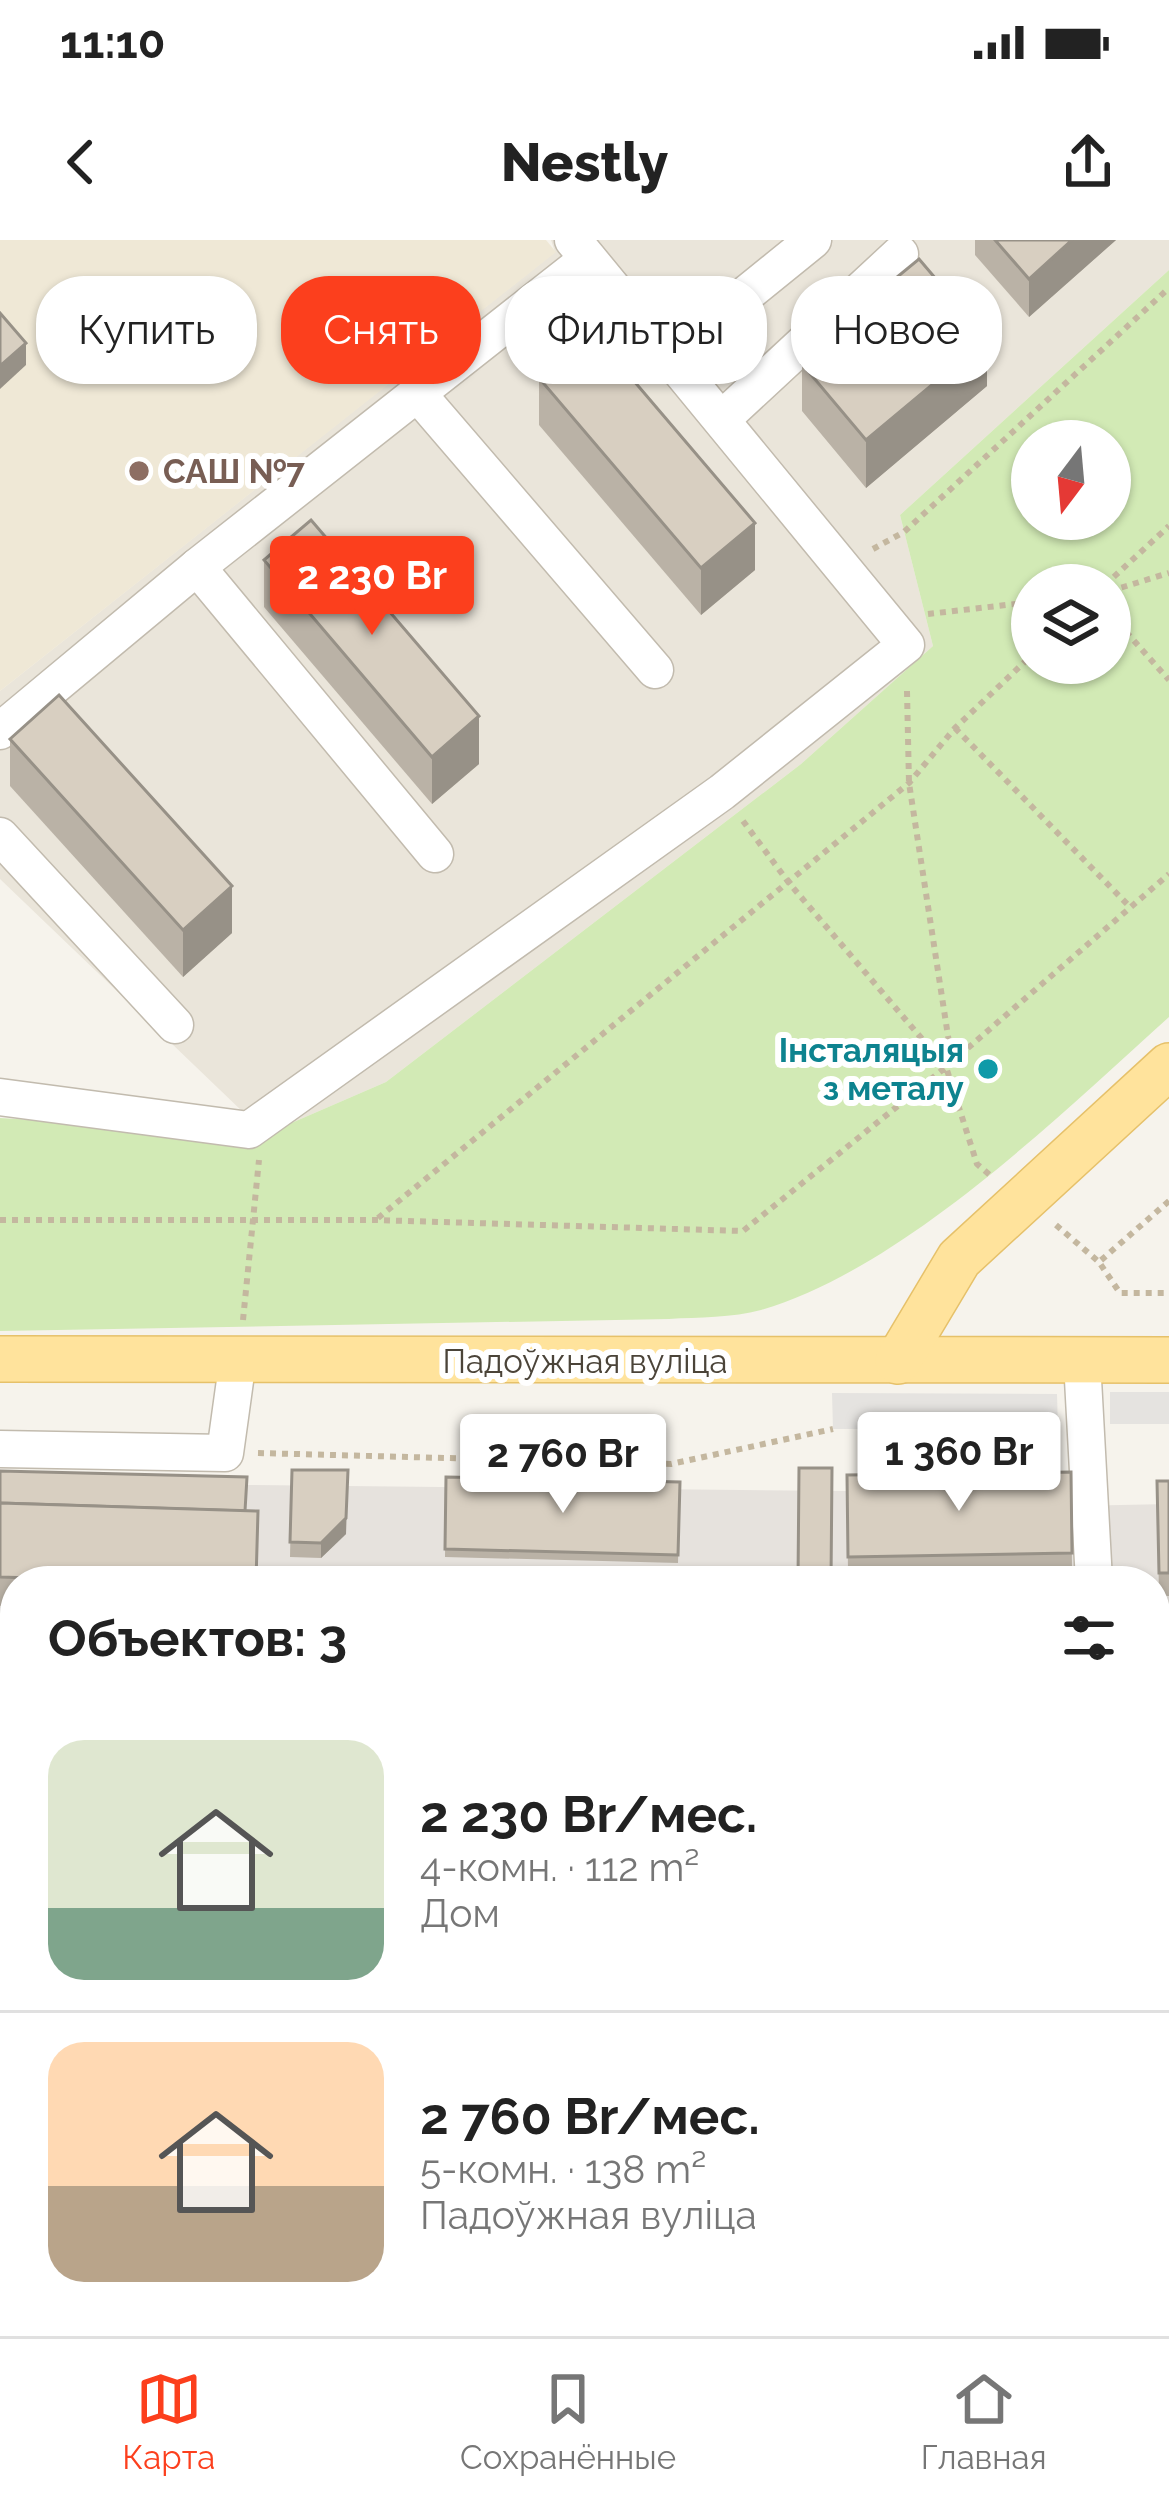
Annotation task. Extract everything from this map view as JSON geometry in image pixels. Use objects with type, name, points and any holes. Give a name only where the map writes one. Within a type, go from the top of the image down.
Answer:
[{"type":"main road","points":[[898,1361],[959,1259],[1169,1066]]},
{"type":"main road","name":"Падоўжная вуліца","points":[[0,1359],[1169,1360]]},
{"type":"lane","points":[[767,277],[813,240]]},
{"type":"lane","points":[[0,731],[417,393],[580,250],[603,276]]},
{"type":"lane","points":[[722,418],[899,254]]},
{"type":"lane","points":[[0,1097],[249,1130],[722,792],[915,630],[843,564],[694,384]]},
{"type":"lane","points":[[417,393],[655,670]]},
{"type":"lane","points":[[197,567],[435,854]]},
{"type":"lane","points":[[0,836],[176,1025]]},
{"type":"lane","points":[[0,1449],[225,1453],[238,1359]]},
{"type":"lane","points":[[1082,1361],[1093,1566]]},
{"type":"path","points":[[843,564],[904,532],[1169,288]]},
{"type":"path","points":[[1131,564],[1169,526]]},
{"type":"path","points":[[1131,582],[1169,573]]},
{"type":"path","points":[[991,1176],[976,1164],[949,1065],[909,783],[915,630],[1011,607]]},
{"type":"path","points":[[1131,637],[1169,680]]},
{"type":"path","points":[[375,1220],[909,783],[955,728],[1011,675]]},
{"type":"path","points":[[955,728],[1131,908]]},
{"type":"path","points":[[722,792],[789,883],[949,1065]]},
{"type":"path","points":[[0,1220],[375,1220],[743,1232],[949,1065],[1169,874]]},
{"type":"path","points":[[238,1359],[262,1121]]},
{"type":"path","points":[[1099,1262],[1169,1201]]},
{"type":"path","points":[[1056,1225],[1099,1262],[1120,1293],[1169,1293]]},
{"type":"path","points":[[225,1453],[671,1464],[832,1429]]},
{"type":"shaded area","name":"САШ №7","points":[[0,240],[546,240],[556,252],[526,276],[505,276],[505,292],[481,311],[481,276],[281,276],[281,384],[389,384],[0,691]]},
{"type":"shaded area","points":[[551,240],[1169,240],[1169,270],[900,515],[933,646],[801,764],[386,1082],[266,1134],[0,879],[0,691],[388,384],[481,384],[481,311],[505,292],[505,384],[767,384],[767,276],[525,276],[555,252]]},
{"type":"shaded area","points":[[1110,1392],[1169,1392],[1169,1424],[1110,1424]]},
{"type":"shaded area","points":[[832,1393],[1057,1394],[1058,1429],[833,1429]]},
{"type":"shaded area","points":[[247,1485],[847,1491],[1072,1506],[1169,1504],[1169,1566],[0,1566],[0,1518],[245,1524]]},
{"type":"green space","points":[[1169,270],[1169,1017],[1029,1142],[924,1225],[815,1289],[761,1310],[727,1316],[0,1331],[0,1118],[266,1134],[386,1082],[801,764],[933,646],[900,515]]},
{"type":"building","points":[[995,240],[1072,240],[1029,279]]},
{"type":"building","points":[[919,259],[933,276],[898,276]]},
{"type":"building","points":[[0,313],[26,343],[0,366]]},
{"type":"building","points":[[544,384],[636,384],[755,523],[701,568]]},
{"type":"building","points":[[819,384],[933,384],[866,440]]},
{"type":"building","points":[[311,520],[479,716],[432,757],[264,560]]},
{"type":"building","points":[[59,695],[232,886],[183,930],[10,739]]},
{"type":"building","points":[[799,1468],[832,1468],[831,1566],[798,1566]]},
{"type":"building","points":[[292,1470],[348,1470],[346,1518],[321,1543],[290,1542]]},
{"type":"building","points":[[0,1471],[247,1477],[245,1511],[0,1503]]},
{"type":"building","points":[[1071,1472],[1072,1553],[848,1557],[847,1475]]},
{"type":"building","points":[[446,1477],[680,1482],[678,1555],[445,1549]]},
{"type":"building","points":[[1157,1481],[1169,1481],[1169,1566],[1159,1566]]},
{"type":"building","points":[[0,1503],[258,1511],[256,1566],[0,1566]]},
{"type":"place","name":"САШ №7","points":[[139,471]]},
{"type":"place","name":"Інсталяцыя з металу","points":[[988,1069]]}]
